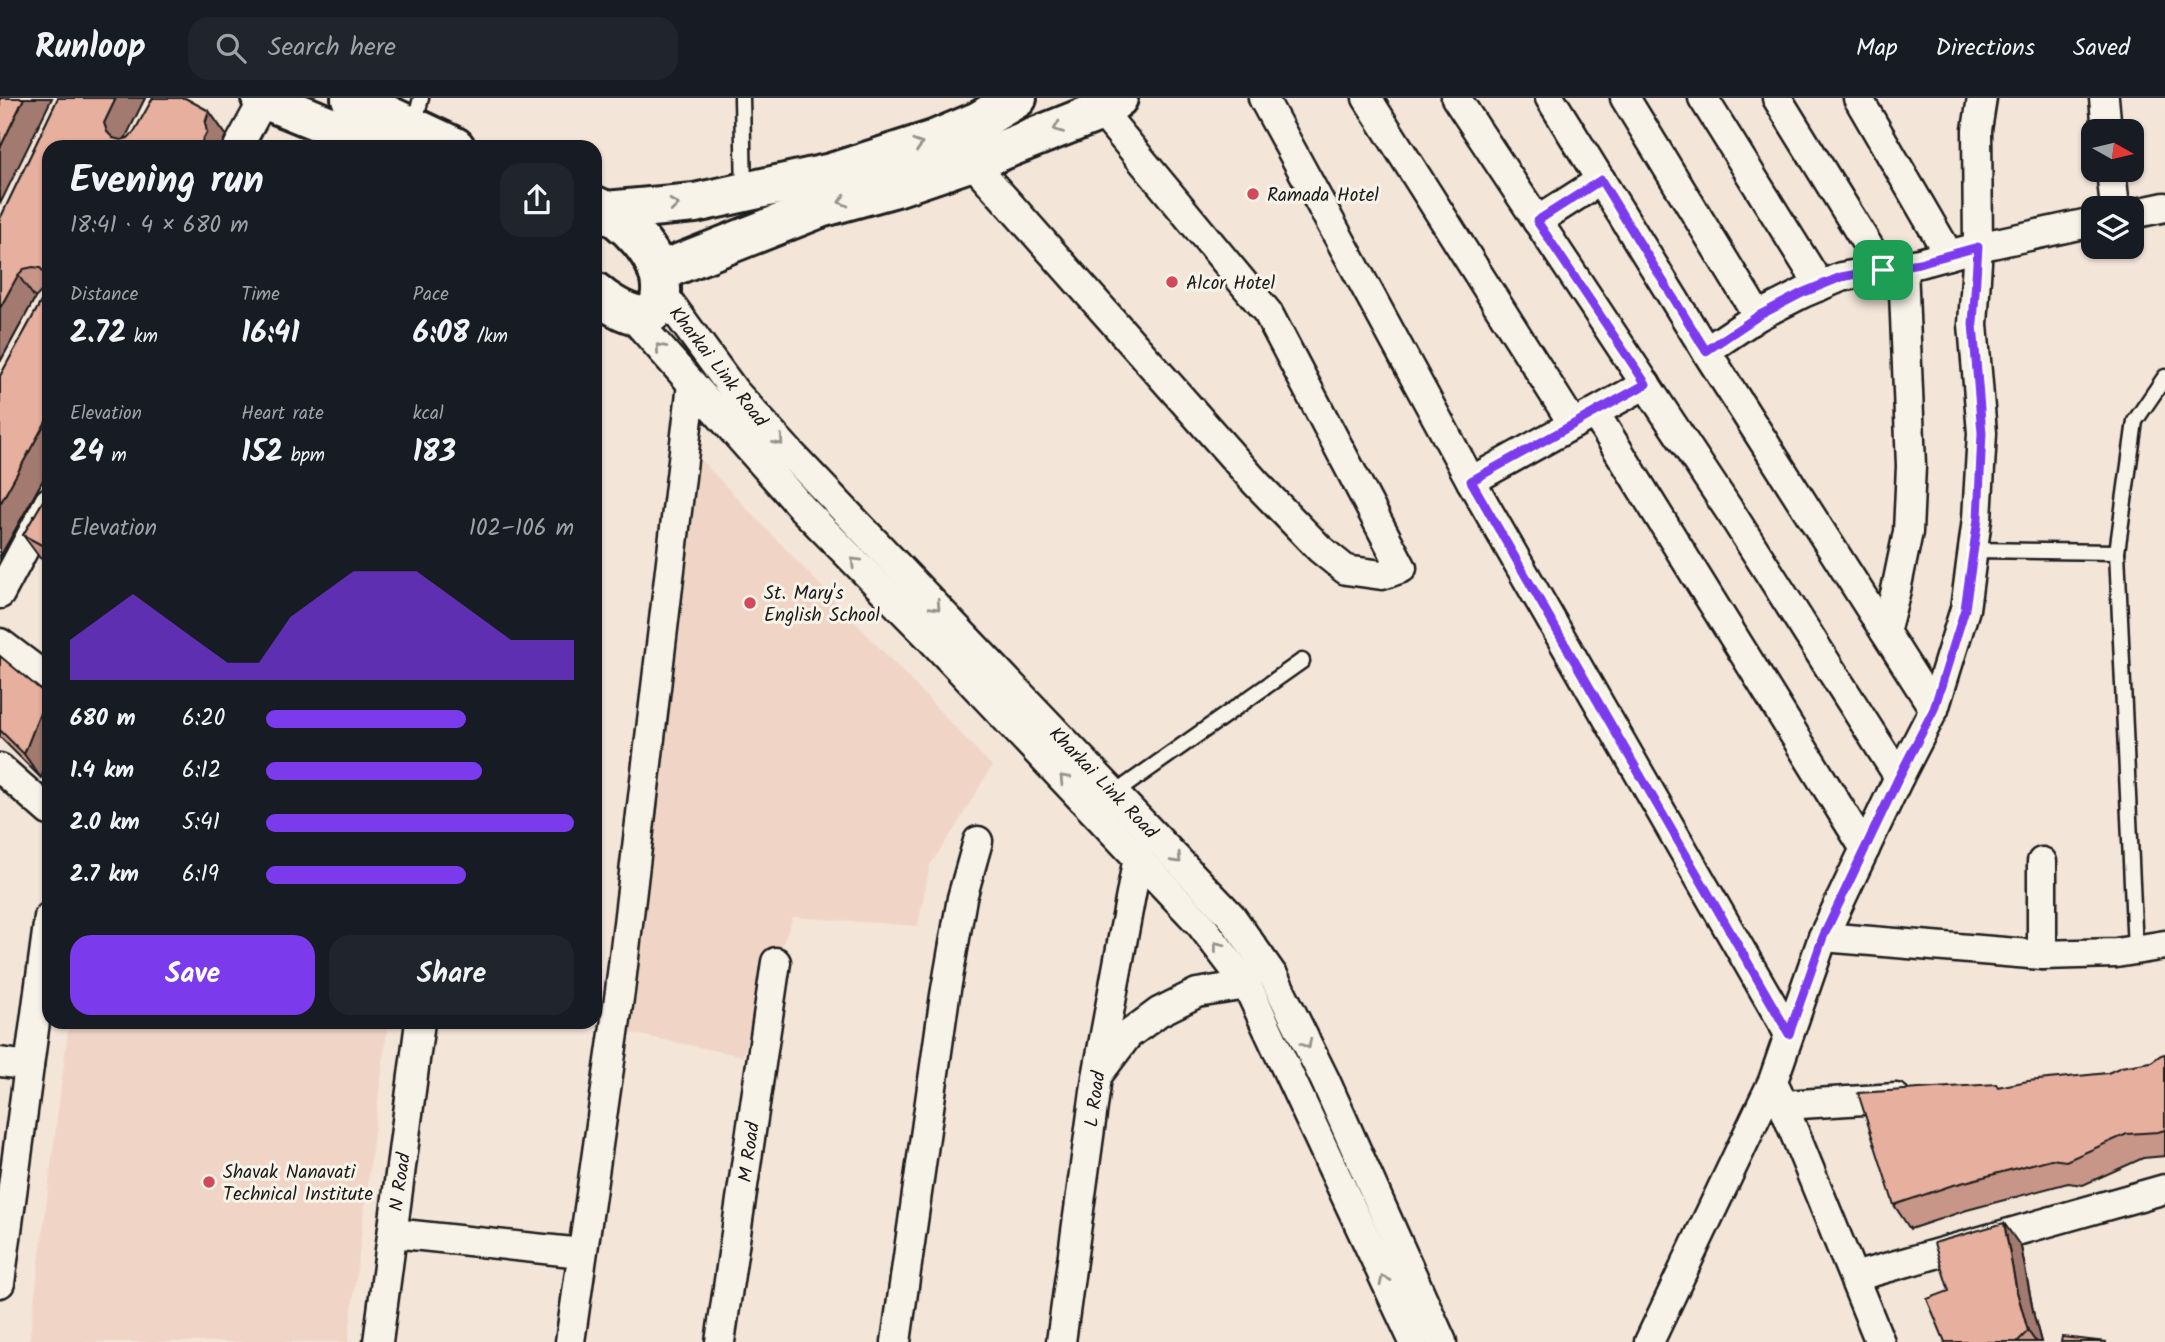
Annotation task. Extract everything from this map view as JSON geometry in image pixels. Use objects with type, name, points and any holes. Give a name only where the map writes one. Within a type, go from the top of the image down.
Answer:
[{"type":"main road","points":[[602,209],[695,203],[831,173],[934,140],[979,121],[1017,98]]},
{"type":"main road","points":[[262,99],[343,125],[405,124],[440,140]]},
{"type":"main road","points":[[659,282],[820,208],[972,162],[1110,104]]},
{"type":"main road","points":[[602,210],[628,228],[645,247],[659,282],[658,304],[653,311],[642,316],[617,308],[602,297]]},
{"type":"street","points":[[1263,98],[1471,481],[1789,1034]]},
{"type":"street","points":[[1367,98],[1584,419],[1864,849]]},
{"type":"street","points":[[1456,98],[1733,516],[1899,777]]},
{"type":"street","points":[[1550,98],[1706,351],[1934,709]]},
{"type":"street","points":[[1625,98],[1758,316]]},
{"type":"street","points":[[1703,98],[1820,286]]},
{"type":"street","points":[[1777,98],[1893,268],[1910,394],[1911,466],[1909,519],[1885,632]]},
{"type":"street","points":[[1858,98],[1949,255]]},
{"type":"street","points":[[1648,1342],[1778,1093],[1789,1034],[1823,937],[1934,709],[1965,609],[1978,519],[1982,433],[1973,324],[1978,247],[1977,130],[1982,98]]},
{"type":"street","points":[[2104,98],[2106,119]]},
{"type":"street","points":[[242,140],[262,99]]},
{"type":"street","points":[[972,162],[1256,483],[1320,549],[1346,570],[1382,575],[1402,568],[1268,313],[1110,104]]},
{"type":"street","points":[[1537,221],[1601,180]]},
{"type":"street","points":[[2144,211],[2165,207]]},
{"type":"street","points":[[1706,351],[1758,316],[1841,277],[1893,268],[2081,225]]},
{"type":"street","name":"Kharkai Link Road","points":[[659,282],[735,392],[1231,916],[1273,977],[1325,1080],[1442,1342]]},
{"type":"street","points":[[630,314],[803,509],[928,636],[1201,925],[1247,985],[1414,1342]]},
{"type":"street","points":[[570,1342],[622,978],[692,384]]},
{"type":"street","points":[[1471,481],[1646,384]]},
{"type":"street","points":[[0,594],[42,515]]},
{"type":"street","points":[[0,643],[42,675]]},
{"type":"street","points":[[0,768],[42,805]]},
{"type":"street","points":[[896,1342],[945,995],[962,898],[978,841]]},
{"type":"street","name":"L Road","points":[[1061,1342],[1097,1077],[1138,857]]},
{"type":"street","points":[[2042,862],[2042,955]]},
{"type":"street","points":[[1823,937],[2042,955],[2116,953],[2165,945]]},
{"type":"street","name":"M Road","points":[[720,1342],[776,962]]},
{"type":"street","points":[[0,1283],[42,976]]},
{"type":"street","points":[[1097,1077],[1128,1035],[1158,1012],[1197,993],[1247,985]]},
{"type":"street","name":"N Road","points":[[378,1342],[419,1029]]},
{"type":"street","points":[[0,1062],[29,1066]]},
{"type":"street","points":[[1778,1093],[1916,1096]]},
{"type":"street","points":[[1778,1093],[1880,1342]]},
{"type":"street","points":[[1854,1277],[2165,1189]]},
{"type":"street","points":[[393,1233],[582,1253]]},
{"type":"lane","points":[[742,98],[744,192]]},
{"type":"lane","points":[[2135,950],[2117,552],[2135,421],[2165,377]]},
{"type":"lane","points":[[1973,551],[2117,552]]},
{"type":"lane","points":[[1115,793],[1302,661]]},
{"type":"shaded area","name":"St. Mary's English School","points":[[682,440],[992,766],[930,865],[918,926],[793,917],[742,1056],[615,1030]]},
{"type":"shaded area","name":"Shavak Nanavati Technical Institute","points":[[68,1029],[387,1029],[348,1342],[29,1342]]},
{"type":"building","points":[[0,98],[24,98],[0,148]]},
{"type":"building","points":[[58,98],[116,98],[104,123],[113,138],[121,140],[42,140],[42,270],[33,267],[24,269],[0,308],[0,219]]},
{"type":"building","points":[[153,98],[185,98],[209,111],[205,123],[207,132],[203,140],[121,140],[134,132]]},
{"type":"building","points":[[42,300],[42,429],[0,504],[0,376]]},
{"type":"building","points":[[42,503],[42,545],[23,535]]},
{"type":"building","points":[[0,656],[42,691],[42,708],[24,754],[0,730]]},
{"type":"building","points":[[2165,1054],[2165,1130],[2127,1134],[2066,1161],[2051,1159],[1950,1186],[1894,1205],[1858,1093],[1996,1084],[1998,1087],[2028,1081],[2108,1073],[2121,1067],[2151,1062]]},
{"type":"building","points":[[2004,1223],[2017,1292],[2028,1331],[2017,1342],[1945,1342],[1927,1299],[1949,1291],[1934,1243]]},
{"type":"building","points":[[2062,1337],[2107,1342],[2061,1342]]},
{"type":"place","name":"Ramada Hotel","points":[[1253,194]]},
{"type":"place","name":"Alcor Hotel","points":[[1172,282]]},
{"type":"place","name":"St. Mary's English School","points":[[750,603]]},
{"type":"place","name":"Shavak Nanavati Technical Institute","points":[[209,1182]]},
{"type":"route","points":[[1601,180],[1706,351],[1758,316],[1802,293],[1841,277],[1883,270],[1978,247],[1973,324],[1982,433],[1978,519],[1965,609],[1934,709],[1823,937],[1789,1034],[1471,481],[1646,384],[1537,221],[1601,180]]}]
